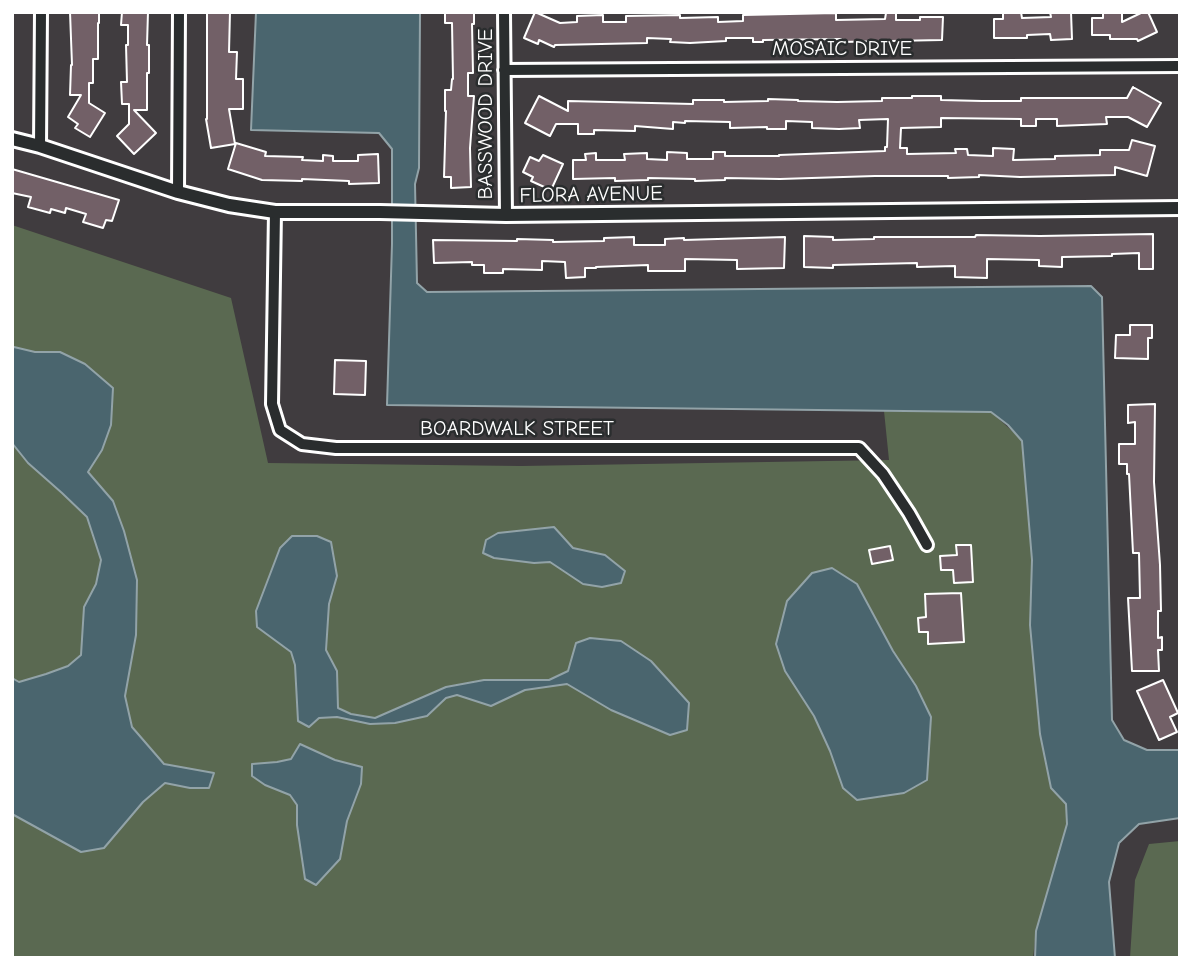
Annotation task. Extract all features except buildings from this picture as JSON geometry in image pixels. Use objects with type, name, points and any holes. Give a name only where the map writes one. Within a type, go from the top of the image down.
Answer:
[{"type":"street","points":[[40,146],[41,12]]},
{"type":"street","points":[[178,192],[179,12]]},
{"type":"street","name":"BASSWOOD DRIVE","points":[[505,12],[506,215]]},
{"type":"street","name":"MOSAIC DRIVE","points":[[504,70],[1180,66]]},
{"type":"street","name":"FLORA AVENUE","points":[[12,139],[178,192],[229,205],[275,212],[506,215],[1180,208]]},
{"type":"street","name":"BOARDWALK STREET","points":[[275,212],[272,404],[280,430],[302,444],[336,448],[859,448],[883,474],[927,545]]},
{"type":"green space","points":[[12,225],[231,298],[268,463],[521,466],[889,460],[884,411],[991,412],[1022,440],[1032,560],[1066,804],[1067,824],[1036,931],[1033,958],[12,958]]},
{"type":"green space","points":[[1180,841],[1180,958],[1130,958],[1135,880],[1149,844]]},
{"type":"water","points":[[256,12],[420,12],[419,168],[415,184],[417,283],[427,292],[1091,286],[1102,297],[1112,720],[1124,740],[1147,750],[1180,750],[1180,818],[1139,824],[1119,843],[1109,882],[1115,958],[1035,958],[1036,931],[1067,824],[1066,804],[1051,788],[1040,734],[1030,625],[1032,560],[1022,441],[1008,425],[991,412],[387,405],[392,149],[379,133],[251,130]]},
{"type":"water","points":[[14,347],[35,352],[60,352],[85,364],[113,388],[111,425],[102,450],[88,472],[113,501],[137,580],[136,635],[125,696],[132,727],[164,764],[214,773],[209,788],[190,788],[165,783],[143,802],[104,848],[81,852],[12,814],[12,678],[19,682],[46,674],[68,666],[81,655],[84,607],[96,584],[101,560],[87,517],[28,463],[12,443]]},
{"type":"water","points":[[554,527],[573,548],[605,555],[625,571],[621,583],[602,587],[583,584],[550,562],[534,563],[494,558],[483,553],[486,540],[498,533]]},
{"type":"water","points":[[292,536],[317,536],[331,542],[337,576],[329,604],[326,650],[337,671],[338,708],[351,714],[375,718],[446,687],[484,680],[549,680],[568,671],[576,643],[590,638],[621,641],[651,661],[689,703],[687,730],[670,735],[611,710],[567,684],[525,690],[491,706],[457,695],[446,698],[427,716],[395,723],[370,724],[337,717],[319,718],[309,727],[298,721],[295,665],[291,652],[257,627],[256,611],[280,548]]},
{"type":"water","points":[[832,568],[857,584],[931,717],[927,780],[904,793],[857,800],[843,788],[814,716],[785,671],[776,644],[787,601],[812,573]]},
{"type":"water","points":[[300,744],[335,760],[362,767],[361,784],[347,821],[340,859],[316,885],[305,879],[297,825],[297,805],[290,795],[265,785],[252,776],[252,764],[291,759]]}]
